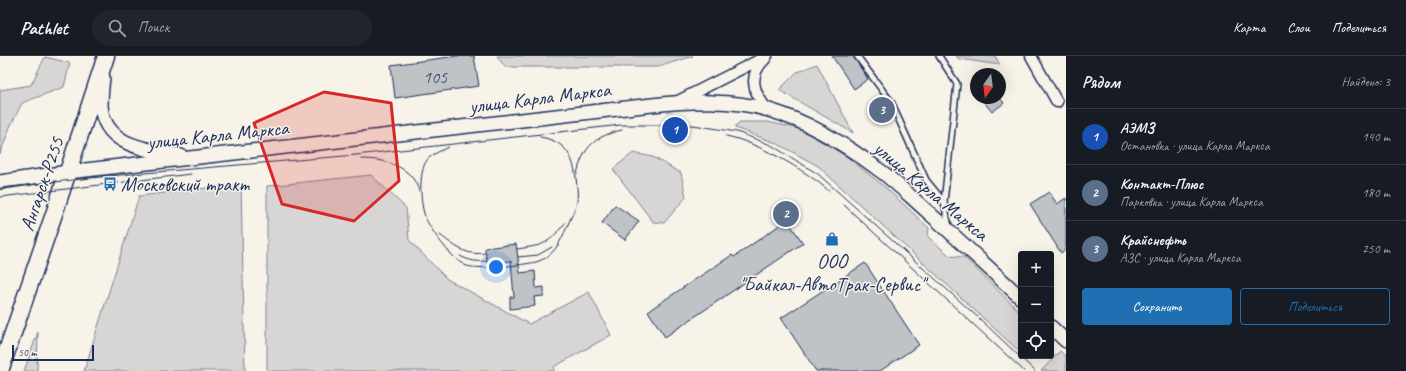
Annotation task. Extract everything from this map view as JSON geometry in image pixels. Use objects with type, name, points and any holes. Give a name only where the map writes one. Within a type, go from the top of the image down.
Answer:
[{"type":"main road","name":"Ангарск-Р255","points":[[0,371],[105,58]]},
{"type":"street","points":[[676,102],[768,56]]},
{"type":"street","points":[[768,56],[760,64],[756,71],[754,82],[759,100],[768,110]]},
{"type":"street","points":[[1031,56],[1057,102]]},
{"type":"street","points":[[105,58],[101,104],[104,119],[113,134],[125,142],[135,146],[195,158]]},
{"type":"street","name":"улица Карла Маркса","points":[[0,182],[68,172],[676,102],[724,102],[768,110],[798,120],[838,141],[883,172],[1018,295]]},
{"type":"lane","points":[[857,56],[891,102],[926,180],[944,202]]},
{"type":"lane","points":[[939,56],[957,84],[944,202],[949,231]]},
{"type":"highlighted area","points":[[324,92],[391,103],[399,181],[354,221],[282,204],[254,123]]},
{"type":"shaded area","points":[[497,56],[693,56],[658,67],[505,67]]},
{"type":"shaded area","points":[[956,56],[995,56],[1000,65],[959,59]]},
{"type":"shaded area","points":[[45,57],[70,63],[64,87],[22,103],[10,127],[0,154],[0,90],[31,85]]},
{"type":"shaded area","points":[[817,64],[853,133],[779,90],[797,72]]},
{"type":"shaded area","points":[[740,122],[768,122],[800,129],[846,156],[886,188],[929,228],[928,237],[950,256],[964,257],[1018,310],[1018,350],[818,166],[776,143],[735,128]]},
{"type":"shaded area","points":[[633,153],[653,157],[681,173],[686,197],[664,223],[653,222],[613,169]]},
{"type":"shaded area","points":[[371,175],[406,208],[409,240],[447,279],[529,324],[589,292],[611,335],[554,367],[554,371],[267,371],[267,186]]},
{"type":"shaded area","points":[[241,184],[245,371],[84,371],[139,196]]},
{"type":"shaded area","points":[[38,332],[37,371],[24,371]]},
{"type":"shaded area","points":[[1060,351],[1066,357],[1066,371],[1041,371],[1054,359]]},
{"type":"building","points":[[457,56],[474,56],[479,86],[395,98],[391,65]]},
{"type":"building","points":[[832,56],[853,56],[868,79],[854,89]]},
{"type":"building","points":[[986,104],[1003,104],[992,112]]},
{"type":"building","points":[[1049,192],[1057,204],[1066,198],[1066,249],[1061,253],[1030,204]]},
{"type":"building","points":[[615,205],[639,221],[625,240],[602,223]]},
{"type":"building","points":[[787,220],[803,243],[665,337],[648,311],[732,255],[734,257]]},
{"type":"building","points":[[516,244],[520,273],[535,271],[536,288],[544,287],[544,296],[534,297],[535,306],[510,309],[510,297],[514,297],[511,261],[487,263],[485,248]]},
{"type":"building","points":[[865,263],[919,345],[880,371],[816,371],[781,318]]},
{"type":"tram line","points":[[0,188],[109,176],[356,155],[621,125],[693,125],[737,132],[771,145],[818,174],[981,320],[1035,371]]},
{"type":"tram line","points":[[577,174],[583,157],[597,139],[622,130]]},
{"type":"tram line","points":[[726,136],[766,150],[808,175],[829,191]]},
{"type":"tram line","points":[[448,147],[429,158],[424,165],[422,172],[422,206],[429,225],[450,253],[467,266],[512,266],[536,262],[552,253],[562,238],[577,202],[575,170],[570,156],[561,145],[540,137]]},
{"type":"tram line","points":[[361,159],[379,160],[404,170],[410,175],[419,191]]},
{"type":"tram line","points":[[0,197],[191,174]]},
{"type":"tram line","points":[[844,205],[1024,371]]},
{"type":"tram line","points":[[517,249],[545,243],[554,236],[565,223]]},
{"type":"tram line","points":[[440,235],[466,252],[478,254],[485,253]]},
{"type":"tram line","points":[[518,257],[538,255],[552,247]]},
{"type":"tram line","points":[[460,256],[473,261],[486,261]]},
{"type":"place","name":"Крайснефть","points":[[882,110]]},
{"type":"place","name":"АЭМЗ","points":[[675,130]]},
{"type":"place","name":"Московский тракт","points":[[110,184]]},
{"type":"place","name":"Контакт-Плюс","points":[[786,214]]},
{"type":"place","name":"ООО \"Байкал-АвтоТрак-Сервис\"","points":[[832,239]]}]
